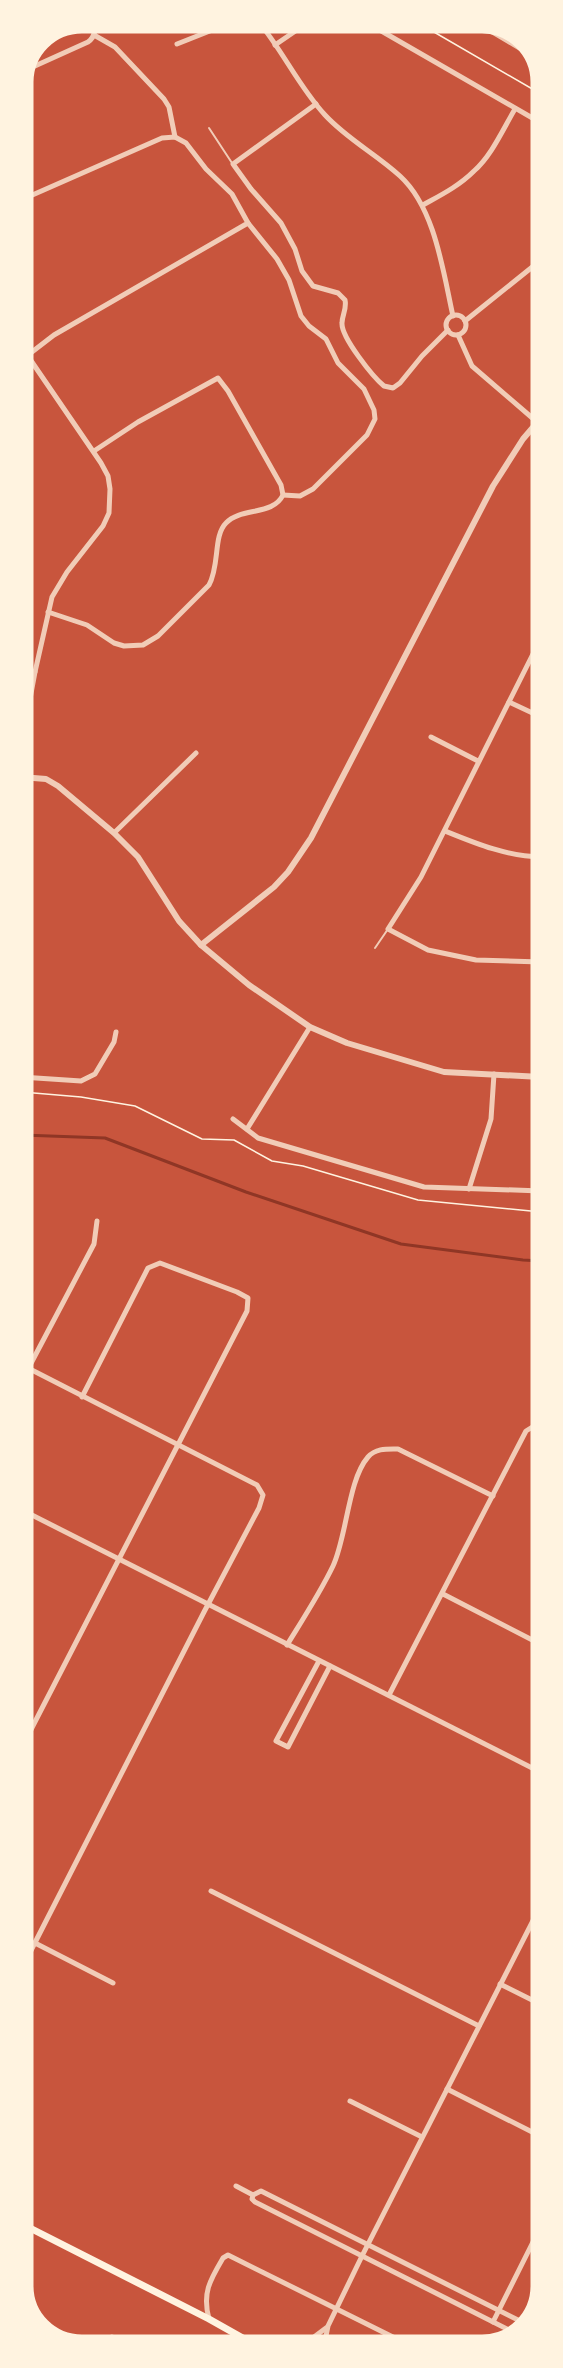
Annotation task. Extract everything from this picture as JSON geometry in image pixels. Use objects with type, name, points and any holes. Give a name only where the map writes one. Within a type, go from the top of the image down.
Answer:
[{"type":"main road","points":[[32,2229],[240,2336]]},
{"type":"street","points":[[177,44],[207,32]]},
{"type":"street","points":[[266,32],[316,104],[336,126],[400,176],[423,205],[439,256],[453,316]]},
{"type":"street","points":[[275,45],[294,32]]},
{"type":"street","points":[[383,32],[532,118]]},
{"type":"street","points":[[495,33],[515,45]]},
{"type":"street","points":[[34,67],[84,44],[94,35],[115,47],[164,99],[169,107],[175,137]]},
{"type":"street","points":[[316,104],[233,164],[257,197],[281,223],[295,249],[302,271],[313,285],[338,293],[345,300],[345,313],[341,324],[346,338],[384,386],[393,388],[400,383],[422,356],[448,330]]},
{"type":"street","points":[[423,205],[453,188],[475,171],[489,154],[515,108]]},
{"type":"street","points":[[32,195],[168,137],[175,137],[186,143],[206,169],[226,187],[248,223],[289,280],[301,316],[309,326],[326,339],[338,363],[364,388],[374,410],[375,419],[367,435],[313,489],[300,496],[283,495]]},
{"type":"street","points":[[32,352],[54,335],[248,223]]},
{"type":"street","points":[[465,321],[532,267]]},
{"type":"street","points":[[453,316],[461,316],[465,321],[465,329],[458,335],[448,330],[447,323],[453,316]]},
{"type":"street","points":[[458,335],[472,366],[532,414]]},
{"type":"street","points":[[32,361],[108,476],[111,501],[108,513],[94,539],[59,583],[48,612],[32,684]]},
{"type":"street","points":[[48,612],[87,624],[114,643],[124,646],[143,645],[158,636],[209,585],[214,575],[219,533],[223,525],[234,516],[275,505],[283,495],[281,484],[228,390],[218,378],[138,422],[94,452]]},
{"type":"street","points":[[201,945],[274,887],[288,872],[311,838],[493,486],[532,428]]},
{"type":"street","points":[[532,657],[421,878],[388,929],[428,950],[476,960],[532,962]]},
{"type":"street","points":[[509,702],[532,713]]},
{"type":"street","points":[[430,737],[478,762]]},
{"type":"street","points":[[114,833],[196,753]]},
{"type":"street","points":[[32,778],[46,779],[58,786],[114,833],[138,857],[179,921],[201,945],[249,985],[310,1027],[347,1043],[444,1071],[532,1076]]},
{"type":"street","points":[[445,831],[491,849],[514,855],[532,856]]},
{"type":"street","points":[[246,1129],[310,1027]]},
{"type":"street","points":[[32,1078],[81,1081],[95,1074],[114,1042],[116,1032]]},
{"type":"street","points":[[469,1189],[491,1119],[494,1074]]},
{"type":"street","points":[[233,1119],[258,1138],[268,1142],[424,1187],[532,1191]]},
{"type":"street","points":[[32,1361],[94,1244],[97,1221]]},
{"type":"street","points":[[32,1728],[248,1311],[248,1298],[160,1263],[148,1268],[82,1397]]},
{"type":"street","points":[[32,1371],[257,1485],[263,1495],[260,1508],[32,1949]]},
{"type":"street","points":[[389,1695],[526,1431],[532,1427]]},
{"type":"street","points":[[287,1645],[334,1565],[354,1489],[369,1455],[382,1448],[398,1449],[493,1496]]},
{"type":"street","points":[[32,1515],[532,1768]]},
{"type":"street","points":[[443,1593],[532,1639]]},
{"type":"street","points":[[319,1661],[276,1741],[288,1747],[330,1666]]},
{"type":"street","points":[[211,1891],[479,2026]]},
{"type":"street","points":[[326,2336],[328,2326],[362,2256],[532,1922]]},
{"type":"street","points":[[35,1943],[113,1983]]},
{"type":"street","points":[[500,1984],[532,2001]]},
{"type":"street","points":[[447,2089],[532,2132]]},
{"type":"street","points":[[350,2100],[422,2137]]},
{"type":"street","points":[[236,2186],[253,2195]]},
{"type":"street","points":[[253,2195],[261,2191],[518,2320]]},
{"type":"street","points":[[253,2195],[252,2199],[255,2202],[507,2329]]},
{"type":"street","points":[[493,2322],[532,2244]]},
{"type":"street","points":[[209,2319],[204,2303],[205,2297],[221,2260],[228,2255],[392,2336]]},
{"type":"street","points":[[315,2336],[328,2326]]},
{"type":"lane","points":[[209,128],[233,164]]},
{"type":"lane","points":[[375,948],[388,929]]},
{"type":"path","points":[[434,32],[532,89]]},
{"type":"path","points":[[32,1093],[81,1097],[140,1109],[202,1139],[234,1140],[272,1161],[303,1166],[418,1200],[532,1211]]},
{"type":"waterway","points":[[32,1135],[105,1138],[246,1192],[401,1244],[532,1260]]}]
